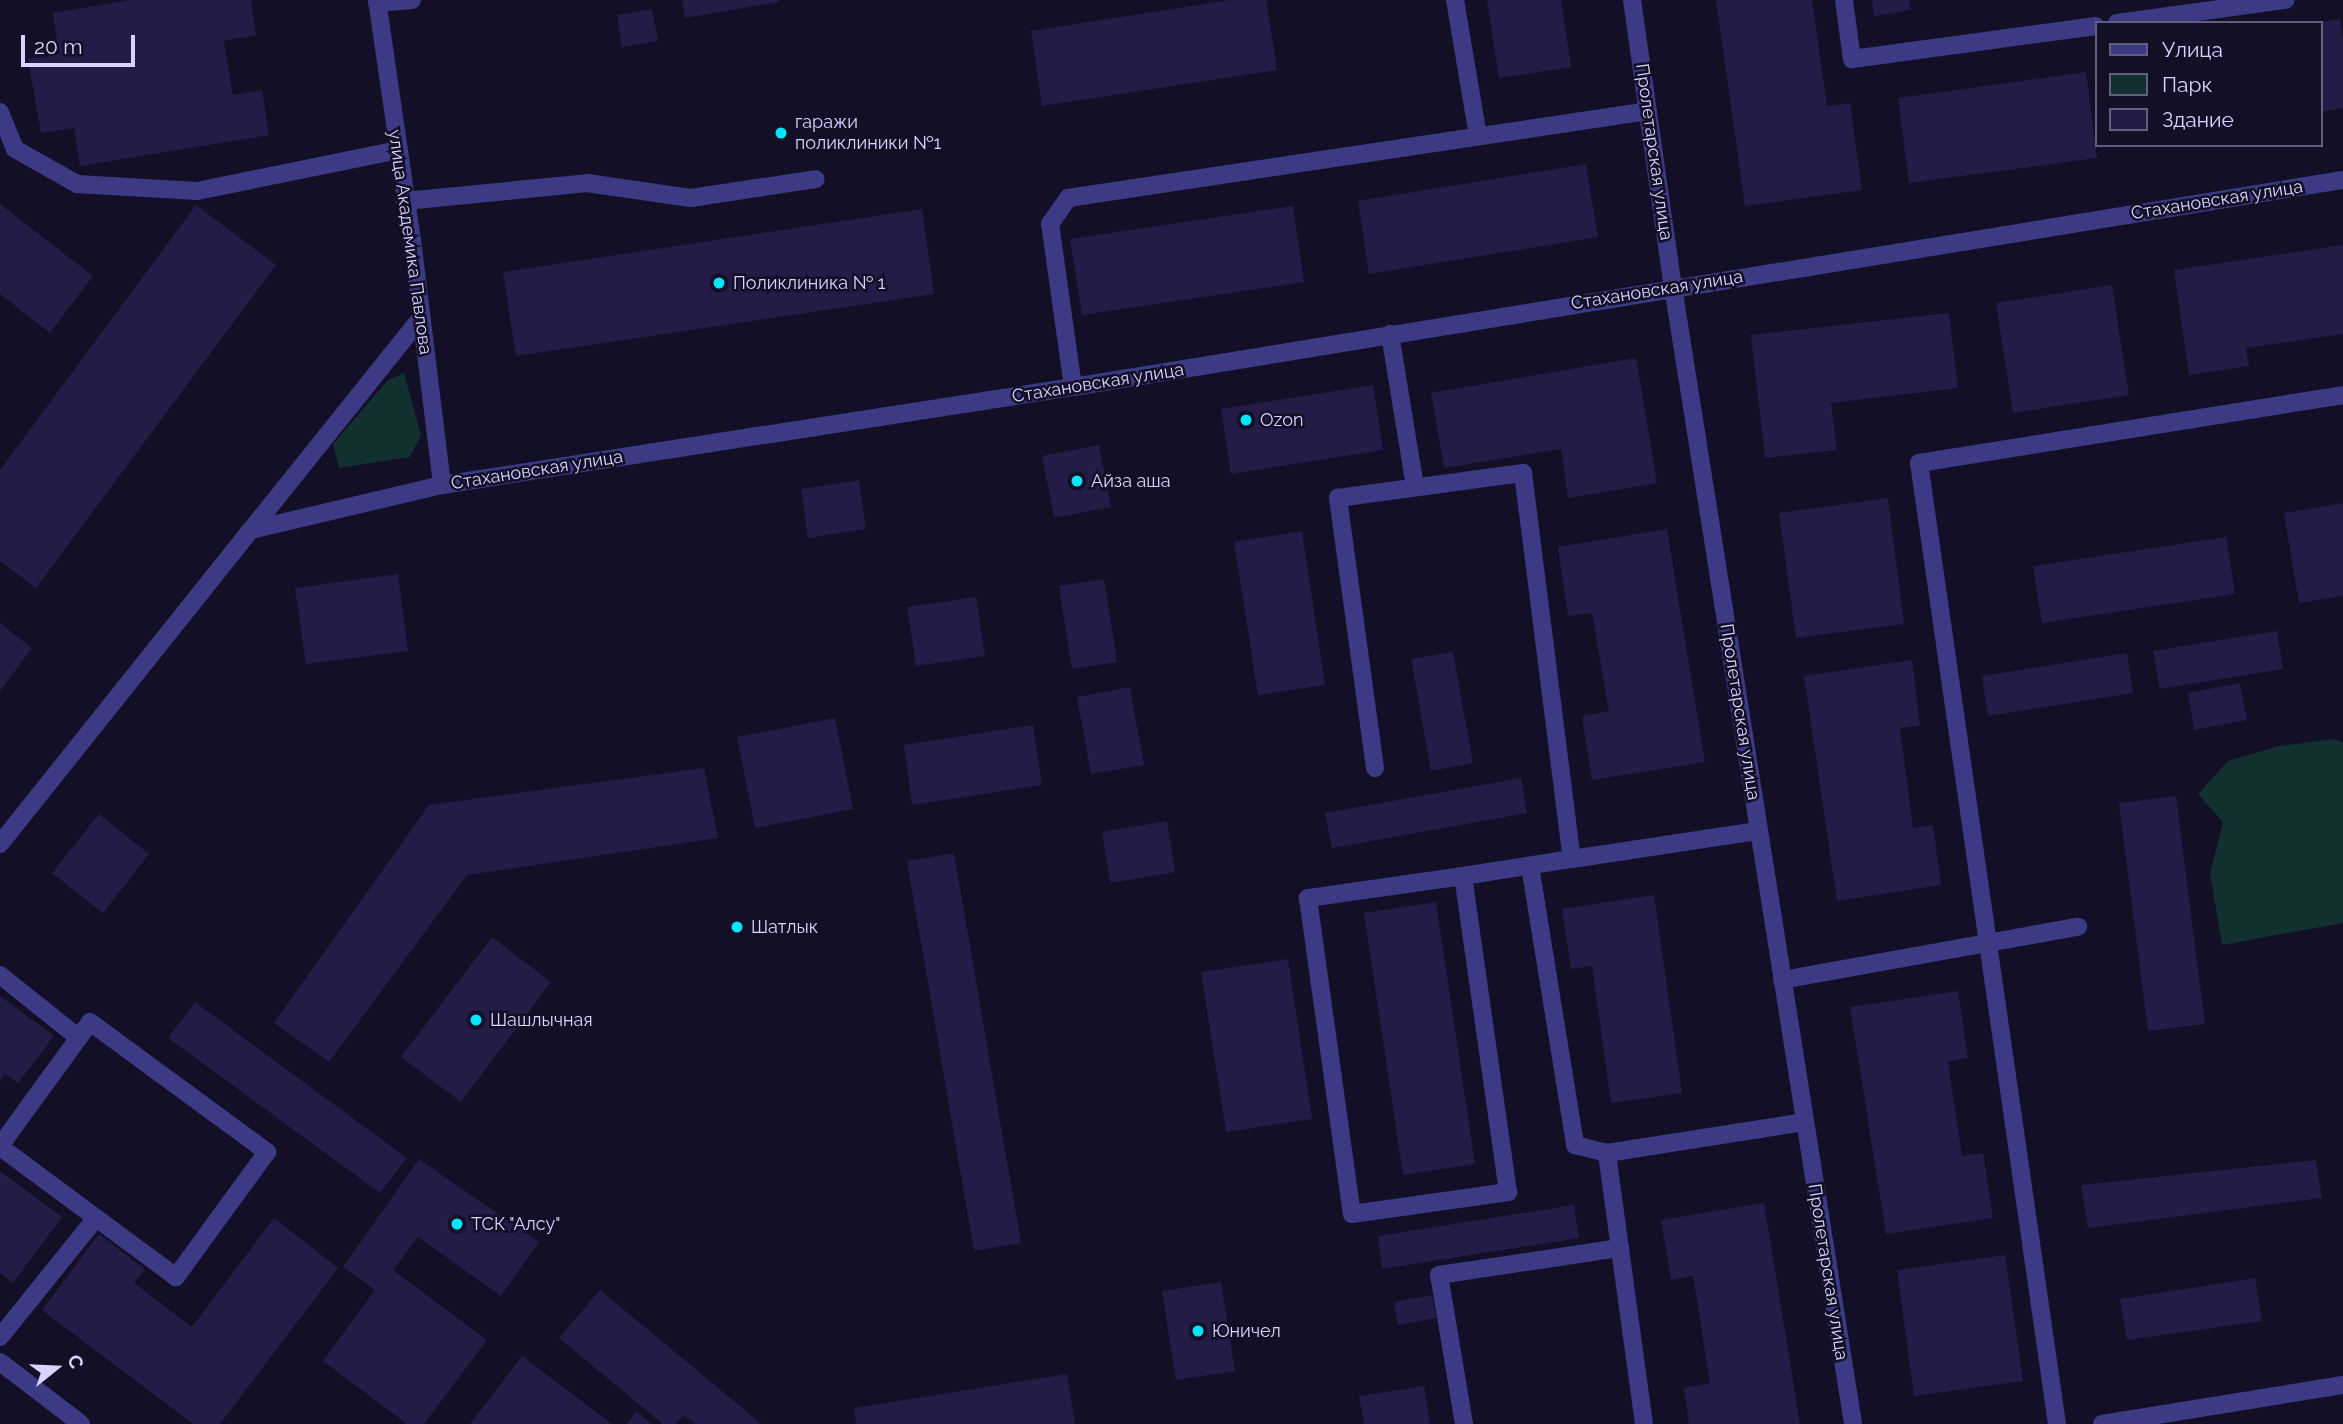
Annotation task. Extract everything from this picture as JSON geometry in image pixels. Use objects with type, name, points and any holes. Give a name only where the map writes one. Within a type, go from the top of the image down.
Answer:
[{"type":"street","points":[[377,2],[412,0]]},
{"type":"street","points":[[1455,0],[1478,136]]},
{"type":"street","name":"Пролетарская улица","points":[[1632,0],[1673,287],[1853,1424]]},
{"type":"street","points":[[1844,0],[1852,59],[2094,26]]},
{"type":"street","points":[[2132,21],[2285,0]]},
{"type":"street","name":"улица Академика Павлова","points":[[377,2],[442,485]]},
{"type":"street","points":[[1073,387],[1050,224],[1068,198],[1648,110]]},
{"type":"street","points":[[0,113],[15,149],[77,184],[197,191],[398,150]]},
{"type":"street","points":[[405,201],[587,183],[691,198],[816,178]]},
{"type":"street","name":"Стахановская улица","points":[[251,530],[442,485],[1073,387],[1673,287],[2343,180]]},
{"type":"street","points":[[0,844],[421,318]]},
{"type":"street","points":[[1390,334],[1415,486]]},
{"type":"street","points":[[2057,1424],[1919,463],[2343,395]]},
{"type":"street","points":[[1374,768],[1338,498],[1523,473],[1572,859]]},
{"type":"street","points":[[1464,876],[1508,1192],[1352,1214],[1308,898],[1758,831]]},
{"type":"street","points":[[1530,866],[1575,1145],[1607,1153],[1804,1122]]},
{"type":"street","points":[[1782,980],[2078,927]]},
{"type":"street","points":[[0,975],[79,1038]]},
{"type":"street","points":[[90,1023],[267,1152],[176,1277],[0,1147],[79,1038],[90,1023]]},
{"type":"street","points":[[1607,1153],[1644,1424]]},
{"type":"street","points":[[0,1338],[96,1218]]},
{"type":"street","points":[[1464,1424],[1439,1275],[1620,1248]]},
{"type":"street","points":[[0,1362],[80,1424]]},
{"type":"street","points":[[2102,1424],[2343,1385]]},
{"type":"green space","points":[[404,373],[421,435],[410,457],[339,468],[333,444],[388,380]]},
{"type":"green space","points":[[2335,739],[2343,743],[2343,923],[2222,945],[2210,873],[2223,822],[2198,794],[2228,761],[2279,746]]},
{"type":"building","points":[[129,0],[251,0],[256,35],[224,41],[233,95],[262,90],[269,135],[80,166],[74,128],[41,133],[28,59],[59,54],[53,13]]},
{"type":"building","points":[[682,0],[779,0],[779,2],[685,18]]},
{"type":"building","points":[[1230,0],[1266,0],[1277,70],[1042,106],[1031,31]]},
{"type":"building","points":[[1487,0],[1561,0],[1571,67],[1499,78]]},
{"type":"building","points":[[1716,0],[1812,0],[1827,106],[1850,103],[1862,190],[1745,206]]},
{"type":"building","points":[[1872,0],[1909,0],[1911,10],[1874,16]]},
{"type":"building","points":[[652,9],[658,41],[622,47],[617,15]]},
{"type":"building","points":[[2340,19],[2343,41],[2343,108],[2322,112],[2322,22]]},
{"type":"building","points":[[2086,72],[2097,158],[1909,183],[1898,98]]},
{"type":"building","points":[[1586,164],[1598,237],[1369,274],[1358,201]]},
{"type":"building","points":[[0,204],[93,276],[50,333],[0,294]]},
{"type":"building","points":[[196,205],[276,265],[36,588],[0,561],[0,470]]},
{"type":"building","points":[[1293,206],[1304,282],[1082,315],[1070,239]]},
{"type":"building","name":"Поликлиника № 1","points":[[922,209],[934,294],[516,356],[503,272]]},
{"type":"building","points":[[2343,245],[2343,334],[2246,348],[2249,366],[2189,375],[2174,270]]},
{"type":"building","points":[[2112,285],[2129,395],[2013,413],[1996,303]]},
{"type":"building","points":[[1949,313],[1958,388],[1831,403],[1837,450],[1765,458],[1751,335]]},
{"type":"building","points":[[1636,358],[1657,483],[1568,498],[1561,449],[1444,468],[1431,393]]},
{"type":"building","points":[[1373,385],[1383,450],[1231,474],[1221,409]]},
{"type":"building","name":"Айза аша","points":[[1099,445],[1111,507],[1054,518],[1042,456]]},
{"type":"building","points":[[859,480],[866,529],[808,538],[801,489]]},
{"type":"building","points":[[1888,498],[1904,624],[1796,638],[1779,513]]},
{"type":"building","points":[[2343,503],[2343,596],[2299,603],[2284,513]]},
{"type":"building","points":[[1667,529],[1705,762],[1592,780],[1582,716],[1609,711],[1592,613],[1568,616],[1558,547]]},
{"type":"building","points":[[1302,531],[1325,685],[1258,695],[1234,542]]},
{"type":"building","points":[[2226,537],[2235,594],[2042,623],[2033,566]]},
{"type":"building","points":[[398,574],[408,651],[306,664],[295,588]]},
{"type":"building","points":[[1104,579],[1117,662],[1072,669],[1059,586]]},
{"type":"building","points":[[976,597],[985,656],[916,666],[907,607]]},
{"type":"building","points":[[0,623],[32,648],[0,691]]},
{"type":"building","points":[[2277,631],[2283,669],[2160,689],[2153,651]]},
{"type":"building","points":[[1453,652],[1473,763],[1431,771],[1411,659]]},
{"type":"building","points":[[2127,653],[2133,693],[1988,716],[1982,676]]},
{"type":"building","points":[[1912,660],[1920,726],[1900,728],[1913,828],[1933,825],[1941,885],[1837,901],[1804,676]]},
{"type":"building","points":[[2240,683],[2247,720],[2194,730],[2188,693]]},
{"type":"building","points":[[1130,687],[1144,765],[1091,774],[1077,697]]},
{"type":"building","points":[[835,718],[853,809],[755,828],[737,737]]},
{"type":"building","points":[[1033,725],[1042,785],[912,805],[904,745]]},
{"type":"building","points":[[704,768],[718,838],[467,875],[329,1062],[274,1023],[429,805]]},
{"type":"building","points":[[1521,778],[1527,813],[1332,848],[1325,813]]},
{"type":"building","points":[[2176,796],[2205,1024],[2148,1031],[2119,803]]},
{"type":"building","points":[[99,814],[149,854],[103,913],[52,873]]},
{"type":"building","points":[[1167,821],[1175,872],[1110,883],[1102,832]]},
{"type":"building","points":[[954,853],[1021,1243],[974,1251],[907,861]]},
{"type":"building","points":[[1654,895],[1682,1093],[1611,1103],[1592,966],[1571,969],[1562,909]]},
{"type":"building","points":[[1436,902],[1475,1164],[1403,1175],[1364,913]]},
{"type":"building","name":"Шашлычная","points":[[492,937],[551,982],[461,1102],[401,1057]]},
{"type":"building","points":[[1288,959],[1312,1119],[1226,1132],[1201,972]]},
{"type":"building","points":[[1958,991],[1968,1058],[1948,1062],[1962,1156],[1983,1153],[1993,1218],[1886,1234],[1850,1007]]},
{"type":"building","points":[[0,996],[54,1036],[18,1083],[5,1074],[0,1081]]},
{"type":"building","points":[[195,1002],[407,1158],[380,1193],[168,1038]]},
{"type":"building","points":[[419,1159],[539,1242],[501,1296],[418,1237],[393,1270],[487,1340],[424,1424],[407,1424],[323,1361],[375,1290],[343,1267]]},
{"type":"building","points":[[2316,1160],[2322,1198],[2088,1228],[2081,1185]]},
{"type":"building","points":[[0,1171],[62,1217],[13,1283],[0,1273]]},
{"type":"building","points":[[1764,1203],[1800,1424],[1689,1424],[1684,1388],[1710,1383],[1693,1276],[1671,1280],[1661,1220]]},
{"type":"building","points":[[1574,1205],[1579,1238],[1382,1269],[1378,1236]]},
{"type":"building","points":[[274,1218],[338,1268],[220,1424],[193,1424],[42,1310],[99,1234],[145,1269],[134,1283],[192,1327]]},
{"type":"building","points":[[2005,1255],[2023,1381],[1914,1396],[1897,1270]]},
{"type":"building","points":[[2255,1278],[2262,1321],[2127,1340],[2120,1299]]},
{"type":"building","name":"Юничел","points":[[1221,1282],[1235,1371],[1176,1380],[1162,1291]]},
{"type":"building","points":[[600,1290],[761,1424],[696,1424],[684,1415],[676,1424],[663,1424],[559,1338]]},
{"type":"building","points":[[1432,1295],[1436,1318],[1398,1325],[1394,1302]]},
{"type":"building","points":[[522,1356],[612,1424],[470,1424]]},
{"type":"building","points":[[1067,1374],[1075,1424],[856,1424],[854,1408]]},
{"type":"building","points":[[1424,1386],[1430,1424],[1364,1424],[1359,1396]]},
{"type":"building","points":[[636,1412],[652,1424],[627,1424]]},
{"type":"place","name":"гаражи поликлиники №1","points":[[781,133]]},
{"type":"place","name":"Поликлиника № 1","points":[[719,283]]},
{"type":"place","name":"Ozon","points":[[1246,420]]},
{"type":"place","name":"Айза аша","points":[[1077,481]]},
{"type":"place","name":"Шатлык","points":[[737,927]]},
{"type":"place","name":"Шашлычная","points":[[476,1020]]},
{"type":"place","name":"ТСК \"Алсу\"","points":[[457,1224]]},
{"type":"place","name":"Юничел","points":[[1198,1331]]}]
